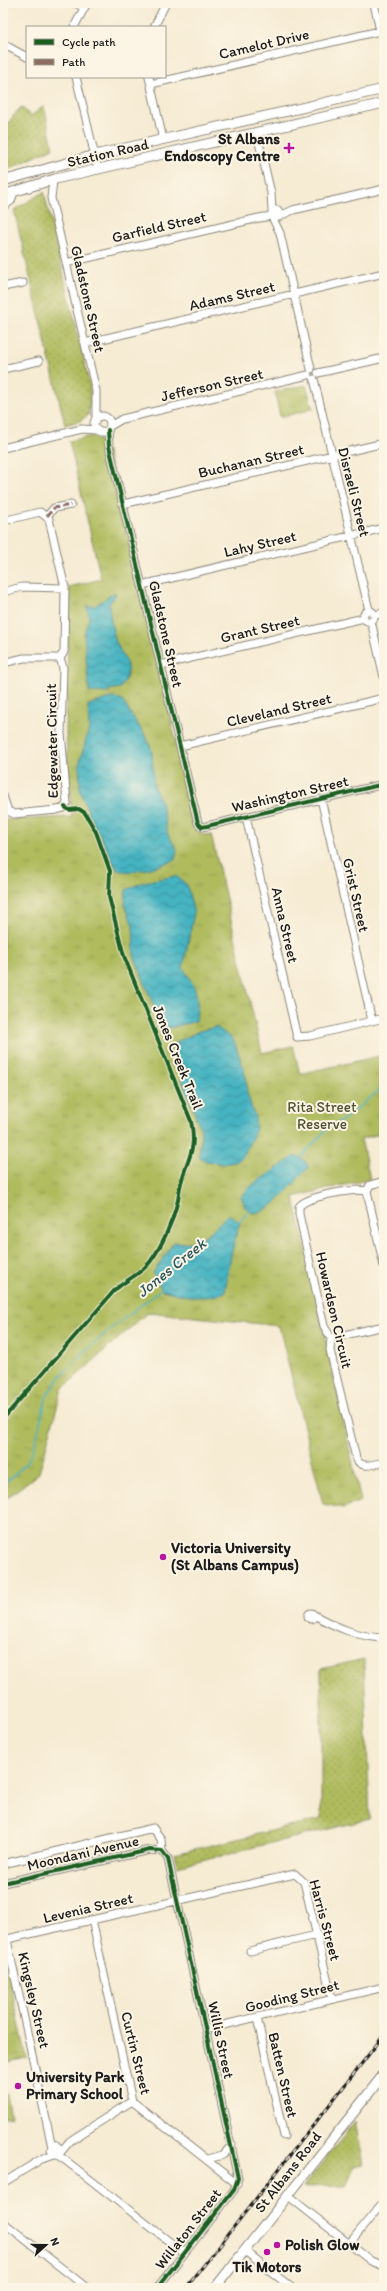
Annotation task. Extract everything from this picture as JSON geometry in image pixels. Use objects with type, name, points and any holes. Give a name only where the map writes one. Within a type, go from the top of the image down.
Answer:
[{"type":"main road","name":"Station Road","points":[[3,181],[95,156],[384,89]]},
{"type":"main road","name":"Station Road","points":[[3,196],[53,180],[98,169],[257,134],[384,103]]},
{"type":"main road","points":[[254,119],[257,134]]},
{"type":"main road","name":"St Albans Road","points":[[215,2288],[384,2074]]},
{"type":"street","points":[[75,26],[86,5],[76,3]]},
{"type":"street","points":[[154,26],[166,3]]},
{"type":"street","points":[[374,3],[382,30]]},
{"type":"street","name":"Camelot Drive","points":[[166,77],[382,30]]},
{"type":"street","points":[[3,44],[26,56]]},
{"type":"street","points":[[76,78],[98,169]]},
{"type":"street","name":"Camelot Drive","points":[[150,81],[164,78]]},
{"type":"street","points":[[150,81],[163,140]]},
{"type":"street","name":"Disraeli Street","points":[[257,134],[384,677]]},
{"type":"street","name":"Gladstone Street","points":[[53,180],[51,198],[96,391],[97,405],[95,421],[105,426]]},
{"type":"street","name":"Gladstone Street","points":[[40,184],[51,198]]},
{"type":"street","name":"Garfield Street","points":[[66,263],[384,188]]},
{"type":"street","points":[[3,207],[11,201],[14,192]]},
{"type":"street","name":"Adams Street","points":[[85,343],[384,273]]},
{"type":"street","points":[[3,288],[23,283]]},
{"type":"street","name":"Jefferson Street","points":[[82,430],[105,426],[122,419],[384,358]]},
{"type":"street","points":[[3,370],[39,361]]},
{"type":"street","name":"Gladstone Street","points":[[97,405],[105,426],[197,819],[202,827]]},
{"type":"street","points":[[3,448],[82,430],[95,421]]},
{"type":"street","name":"Buchanan Street","points":[[123,504],[384,443]]},
{"type":"street","points":[[47,516],[54,508],[71,505]]},
{"type":"street","points":[[3,521],[37,513],[47,516]]},
{"type":"street","points":[[3,662],[24,658],[60,658],[64,652],[65,588],[47,516]]},
{"type":"street","name":"Lahy Street","points":[[142,585],[384,528]]},
{"type":"street","points":[[3,592],[22,587],[65,588]]},
{"type":"street","name":"Grant Street","points":[[161,665],[384,613]]},
{"type":"street","name":"Edgewater Circuit","points":[[3,796],[8,811],[14,814],[57,810],[66,806],[67,799],[61,720],[63,668],[60,658]]},
{"type":"street","name":"Cleveland Street","points":[[180,746],[384,698]]},
{"type":"street","name":"Washington Street","points":[[202,827],[384,784]]},
{"type":"street","name":"Grist Street","points":[[320,799],[372,1021]]},
{"type":"street","name":"Anna Street","points":[[246,817],[296,1033],[300,1038],[372,1021]]},
{"type":"street","points":[[372,1021],[384,1018]]},
{"type":"street","points":[[384,1181],[370,1185],[367,1190],[384,1266]]},
{"type":"street","name":"Howardson Circuit","points":[[367,1190],[355,1189],[307,1200],[301,1204],[298,1209],[324,1326],[331,1338],[330,1350],[356,1458],[359,1463],[366,1466],[384,1462]]},
{"type":"street","points":[[331,1338],[384,1326]]},
{"type":"street","points":[[313,1617],[358,1635],[384,1638]]},
{"type":"street","points":[[3,1864],[153,1828],[161,1839],[162,1851]]},
{"type":"street","name":"Moondani Avenue","points":[[3,1883],[150,1850],[162,1851],[168,1859],[178,1902]]},
{"type":"street","name":"Harris Street","points":[[178,1902],[295,1874],[304,1882],[332,2000]]},
{"type":"street","name":"Levenia Street","points":[[5,1940],[178,1902]]},
{"type":"street","name":"Willis Street","points":[[178,1902],[238,2173],[237,2184]]},
{"type":"street","name":"Curtin Street","points":[[92,1920],[132,2101],[237,2184]]},
{"type":"street","points":[[250,1951],[316,1935]]},
{"type":"street","name":"Kingsley Street","points":[[5,1940],[51,2136],[56,2149],[65,2160],[184,2253]]},
{"type":"street","name":"Gooding Street","points":[[207,2029],[384,1987]]},
{"type":"street","name":"Batten Street","points":[[257,2018],[284,2136]]},
{"type":"street","points":[[3,2183],[132,2101]]},
{"type":"street","points":[[207,2159],[223,2155],[232,2145]]},
{"type":"street","name":"Willaton Street","points":[[157,2288],[237,2184]]},
{"type":"street","points":[[287,2195],[375,2263],[384,2266]]},
{"type":"street","points":[[350,2244],[384,2201]]},
{"type":"street","points":[[3,2222],[87,2288]]},
{"type":"street","points":[[244,2250],[292,2288]]},
{"type":"green space","points":[[44,106],[53,148],[7,170],[3,152],[3,144],[9,122],[21,107],[31,116]]},
{"type":"green space","points":[[44,192],[90,386],[90,404],[88,415],[80,421],[65,425],[14,210]]},
{"type":"green space","points":[[306,385],[313,409],[280,417],[275,392]]},
{"type":"green space","name":"Rita Street Reserve","points":[[92,436],[99,440],[107,451],[197,830],[203,835],[211,834],[262,1053],[293,1046],[300,1074],[384,1055],[384,1133],[361,1139],[370,1179],[294,1197],[361,1501],[343,1508],[323,1504],[279,1326],[148,1312],[62,1389],[39,1473],[3,1501],[3,815],[4,820],[72,817],[66,735],[69,587],[101,579],[69,441]]},
{"type":"green space","points":[[364,1659],[370,1819],[177,1866],[174,1854],[321,1819],[321,1669]]},
{"type":"green space","points":[[3,1952],[27,2058],[3,2063]]},
{"type":"green space","points":[[7,2094],[11,2116],[3,2118],[3,2095]]},
{"type":"green space","points":[[355,2121],[364,2164],[354,2166],[346,2186],[303,2187]]},
{"type":"water","points":[[115,592],[116,594],[109,604],[115,639],[126,663],[127,675],[120,688],[109,690],[109,693],[89,692],[84,634],[89,618],[87,606],[95,606]]},
{"type":"water","points":[[110,698],[121,699],[147,738],[152,752],[154,787],[161,802],[168,835],[177,849],[175,860],[139,871],[117,870],[88,812],[80,790],[79,765],[89,728],[88,705]]},
{"type":"water","points":[[176,876],[187,885],[194,913],[183,968],[194,987],[197,1005],[196,1021],[170,1028],[161,1025],[134,955],[133,926],[125,905],[126,890],[143,882]]},
{"type":"water","points":[[216,1027],[233,1039],[246,1077],[247,1093],[255,1117],[256,1129],[243,1157],[236,1162],[223,1164],[206,1161],[199,1157],[201,1130],[172,1053],[175,1043],[199,1031]]},
{"type":"water","points":[[295,1156],[304,1160],[309,1167],[284,1195],[277,1202],[262,1211],[253,1213],[245,1207],[241,1196],[252,1185]]},
{"type":"water","points":[[228,1214],[240,1222],[231,1255],[225,1292],[209,1297],[194,1297],[162,1290],[153,1273],[174,1242],[191,1242],[204,1236]]},
{"type":"waterway","name":"Jones Creek","points":[[298,1160],[327,1129],[346,1118],[384,1086]]},
{"type":"waterway","name":"Jones Creek","points":[[239,1222],[250,1210]]},
{"type":"waterway","name":"Jones Creek","points":[[3,1483],[13,1476],[27,1462],[37,1437],[47,1396],[58,1379],[85,1351],[162,1288]]},
{"type":"railway","points":[[186,2288],[384,2035]]},
{"type":"marked path","points":[[47,516],[54,508],[71,505]]},
{"type":"cycle path","points":[[108,430],[109,446],[198,823],[202,827],[207,826],[384,784]]},
{"type":"cycle path","name":"Jones Creek Trail","points":[[3,1419],[114,1291],[146,1267],[150,1262],[162,1242],[172,1219],[178,1201],[181,1183],[191,1153],[193,1140],[191,1121],[124,956],[109,897],[110,871],[96,832],[85,813],[79,809],[69,810],[65,807]]},
{"type":"cycle path","points":[[3,1883],[150,1850],[162,1851],[168,1859],[238,2178],[234,2190],[157,2288]]},
{"type":"place","name":"St Albans Endoscopy Centre","points":[[289,148]]},
{"type":"place","name":"Victoria University (St Albans Campus)","points":[[163,1557]]},
{"type":"place","name":"University Park Primary School","points":[[18,2086]]},
{"type":"place","name":"Polish Glow","points":[[277,2245]]},
{"type":"place","name":"Tik Motors","points":[[267,2252]]}]
